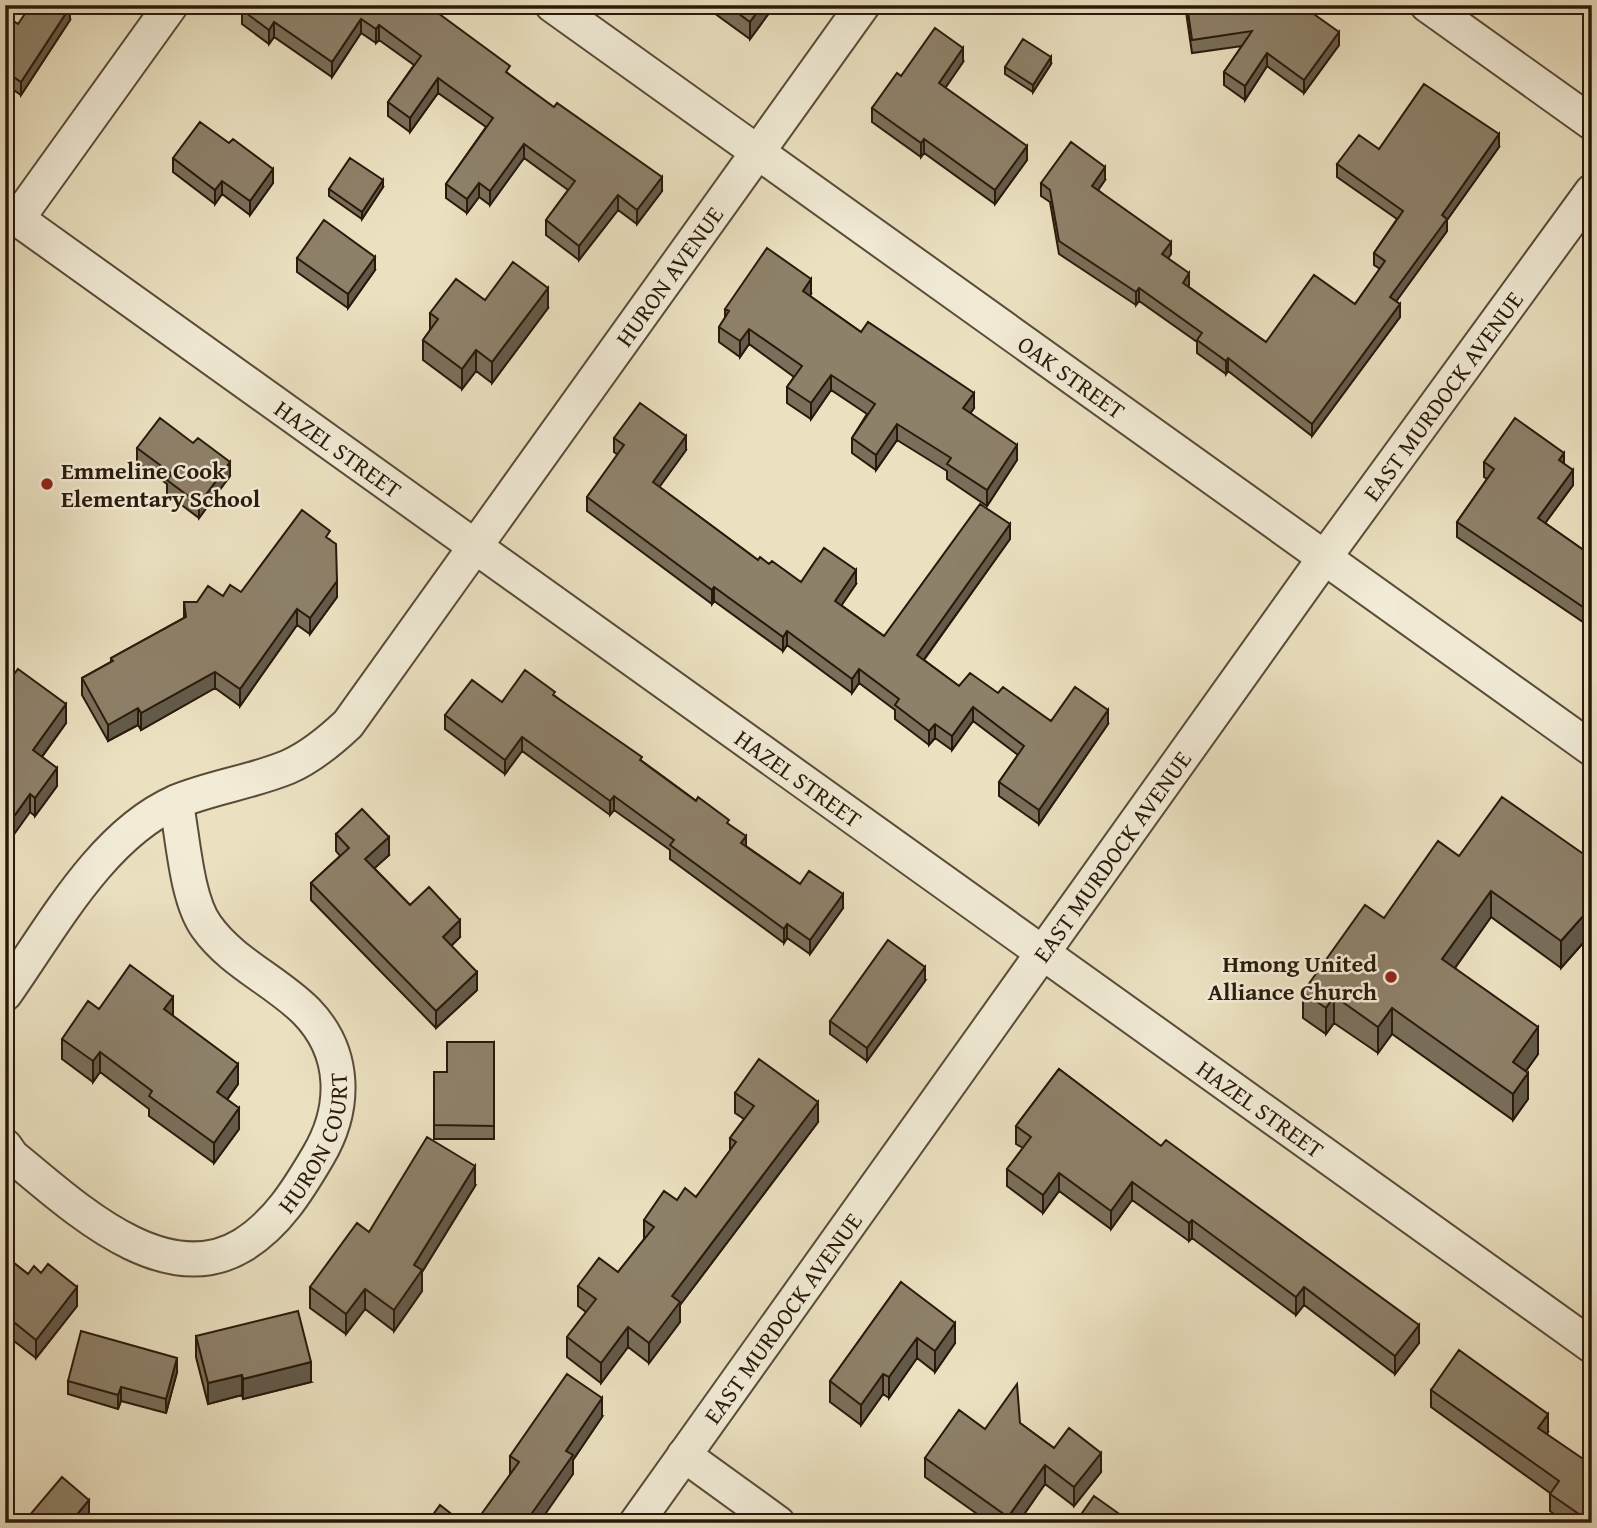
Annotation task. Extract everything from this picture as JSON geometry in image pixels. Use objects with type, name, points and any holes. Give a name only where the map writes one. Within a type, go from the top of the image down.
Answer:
[{"type":"street","points":[[11,214],[171,5]]},
{"type":"street","name":"OAK STREET","points":[[552,5],[1592,749]]},
{"type":"street","name":"HURON AVENUE","points":[[472,547],[863,5]]},
{"type":"street","points":[[1427,5],[1592,123]]},
{"type":"street","name":"EAST MURDOCK AVENUE","points":[[636,1523],[1040,953],[1592,191]]},
{"type":"street","name":"HAZEL STREET","points":[[11,214],[170,326],[472,547],[1592,1346]]},
{"type":"street","points":[[5,994],[102,858],[139,823],[176,802],[289,766],[332,738],[348,724],[472,547]]},
{"type":"street","name":"HURON COURT","points":[[5,1146],[12,1156],[113,1233],[158,1254],[186,1258],[215,1256],[236,1249],[256,1237],[275,1220],[330,1136],[337,1111],[340,1079],[334,1055],[321,1028],[305,1010],[229,952],[203,923],[194,899],[176,802]]},
{"type":"street","points":[[684,1455],[779,1523]]},
{"type":"building","points":[[31,5],[70,7],[21,82],[5,71],[5,16],[18,24]]},
{"type":"building","points":[[245,5],[427,5],[510,66],[506,72],[554,107],[557,103],[662,177],[637,210],[618,195],[579,246],[546,220],[575,181],[524,144],[490,191],[479,183],[467,199],[446,184],[493,118],[438,78],[410,118],[388,102],[421,56],[379,25],[376,29],[361,19],[332,62],[274,22],[269,30],[242,10]]},
{"type":"building","points":[[727,5],[762,5],[750,22]]},
{"type":"building","points":[[1187,5],[1301,5],[1339,32],[1304,80],[1267,53],[1245,86],[1224,72],[1252,31],[1192,40]]},
{"type":"building","points":[[935,28],[963,48],[939,83],[1027,146],[995,190],[924,139],[921,143],[872,108],[897,73],[901,76]]},
{"type":"building","points":[[1023,39],[1051,57],[1033,85],[1005,67]]},
{"type":"building","points":[[1424,84],[1499,134],[1442,215],[1447,219],[1390,297],[1400,304],[1312,424],[1228,358],[1226,361],[1197,340],[1202,333],[1139,288],[1136,292],[1059,241],[1050,190],[1041,183],[1071,142],[1105,167],[1092,186],[1171,242],[1162,254],[1189,273],[1183,283],[1266,342],[1314,275],[1355,304],[1385,261],[1374,253],[1403,211],[1337,164],[1359,135],[1379,149]]},
{"type":"building","points":[[200,122],[229,143],[233,139],[273,169],[250,201],[222,181],[215,190],[173,158]]},
{"type":"building","points":[[350,158],[383,180],[362,212],[329,189]]},
{"type":"building","points":[[324,220],[375,257],[348,294],[297,258]]},
{"type":"building","points":[[767,248],[811,279],[803,291],[861,332],[868,322],[974,393],[963,408],[1017,445],[987,490],[947,464],[951,458],[897,424],[876,455],[852,438],[875,404],[831,375],[811,403],[787,387],[802,366],[749,329],[740,341],[719,327],[729,311],[725,309]]},
{"type":"building","points":[[513,262],[548,288],[492,362],[476,350],[462,369],[423,340],[438,319],[430,313],[456,279],[485,300]]},
{"type":"building","points":[[640,403],[686,436],[653,482],[758,560],[760,557],[769,564],[772,561],[801,582],[824,548],[856,570],[835,601],[884,636],[980,504],[1010,524],[917,655],[959,686],[970,673],[998,693],[1003,687],[1051,721],[1075,687],[1108,710],[1039,810],[999,782],[1024,746],[973,707],[952,736],[935,724],[929,731],[895,705],[899,699],[859,669],[852,679],[787,631],[783,637],[714,587],[712,590],[587,497],[624,445],[614,438]]},
{"type":"building","points":[[160,418],[193,443],[198,438],[230,462],[199,504],[167,480],[172,474],[137,448]]},
{"type":"building","points":[[1515,418],[1564,453],[1559,460],[1573,470],[1538,518],[1592,556],[1592,613],[1457,522],[1494,469],[1484,462]]},
{"type":"building","points":[[302,510],[330,531],[326,537],[336,544],[337,581],[310,618],[297,609],[240,689],[215,672],[141,713],[138,708],[108,725],[82,678],[113,661],[111,658],[186,617],[184,602],[197,602],[208,586],[223,596],[230,585],[241,592]]},
{"type":"building","points":[[18,669],[66,704],[33,750],[57,768],[35,798],[30,794],[5,829],[5,684]]},
{"type":"building","points":[[525,670],[555,692],[553,695],[642,757],[640,760],[696,801],[698,797],[729,820],[727,823],[746,836],[741,843],[800,884],[809,871],[843,894],[810,940],[787,924],[784,929],[670,845],[674,840],[614,796],[610,801],[522,737],[505,760],[445,715],[472,680],[502,702]]},
{"type":"building","name":"Hmong United Alliance Church","points":[[1502,797],[1592,860],[1592,910],[1587,919],[1583,916],[1561,941],[1491,891],[1442,959],[1538,1027],[1513,1062],[1528,1073],[1513,1094],[1392,1008],[1378,1027],[1334,996],[1326,1008],[1303,992],[1365,905],[1384,918],[1438,841],[1459,856]]},
{"type":"building","points":[[362,809],[389,837],[365,859],[410,905],[429,887],[460,920],[443,937],[477,972],[436,1011],[311,883],[349,848],[336,834]]},
{"type":"building","points":[[888,940],[925,967],[867,1048],[830,1021]]},
{"type":"building","points":[[130,965],[173,997],[164,1009],[238,1064],[217,1092],[239,1108],[214,1143],[149,1096],[152,1091],[100,1052],[93,1061],[62,1039],[88,1001],[99,1009]]},
{"type":"building","points":[[447,1042],[494,1042],[494,1126],[434,1125],[434,1072],[447,1072]]},
{"type":"building","points":[[759,1059],[818,1102],[672,1296],[680,1302],[649,1343],[628,1327],[601,1363],[567,1337],[596,1299],[578,1286],[599,1258],[618,1272],[654,1227],[644,1220],[664,1191],[677,1200],[685,1188],[696,1197],[736,1142],[730,1138],[754,1106],[735,1093]]},
{"type":"building","points":[[1059,1069],[1161,1146],[1166,1140],[1419,1325],[1395,1356],[1304,1287],[1296,1297],[1192,1220],[1189,1223],[1132,1182],[1111,1211],[1059,1173],[1043,1195],[1007,1169],[1031,1137],[1016,1126]]},
{"type":"building","points":[[427,1137],[475,1166],[414,1265],[422,1270],[394,1310],[365,1289],[346,1314],[310,1287],[357,1223],[369,1232]]},
{"type":"building","points":[[5,1256],[28,1274],[34,1266],[41,1273],[48,1264],[77,1287],[36,1340],[5,1315]]},
{"type":"building","points":[[901,1282],[955,1323],[935,1351],[917,1338],[889,1377],[883,1374],[861,1405],[830,1381]]},
{"type":"building","points":[[298,1311],[311,1362],[243,1379],[242,1375],[208,1383],[196,1336]]},
{"type":"building","points":[[81,1331],[177,1358],[166,1399],[121,1387],[118,1395],[68,1381]]},
{"type":"building","points":[[1459,1350],[1548,1414],[1538,1428],[1592,1465],[1592,1523],[1550,1494],[1559,1481],[1431,1390]]},
{"type":"building","points":[[567,1374],[602,1398],[566,1451],[573,1455],[525,1523],[475,1523],[519,1462],[510,1456]]},
{"type":"building","points":[[1017,1384],[1020,1423],[1054,1448],[1069,1428],[1101,1453],[1074,1487],[1045,1465],[1008,1517],[925,1458],[959,1410],[985,1429]]},
{"type":"building","points":[[62,1477],[89,1500],[70,1523],[5,1523],[5,1509],[24,1522]]},
{"type":"building","points":[[1094,1496],[1132,1523],[1075,1523]]},
{"type":"building","points":[[440,1505],[463,1523],[427,1523]]},
{"type":"place","name":"Emmeline Cook Elementary School","points":[[47,484]]},
{"type":"place","name":"Hmong United Alliance Church","points":[[1391,977]]}]
